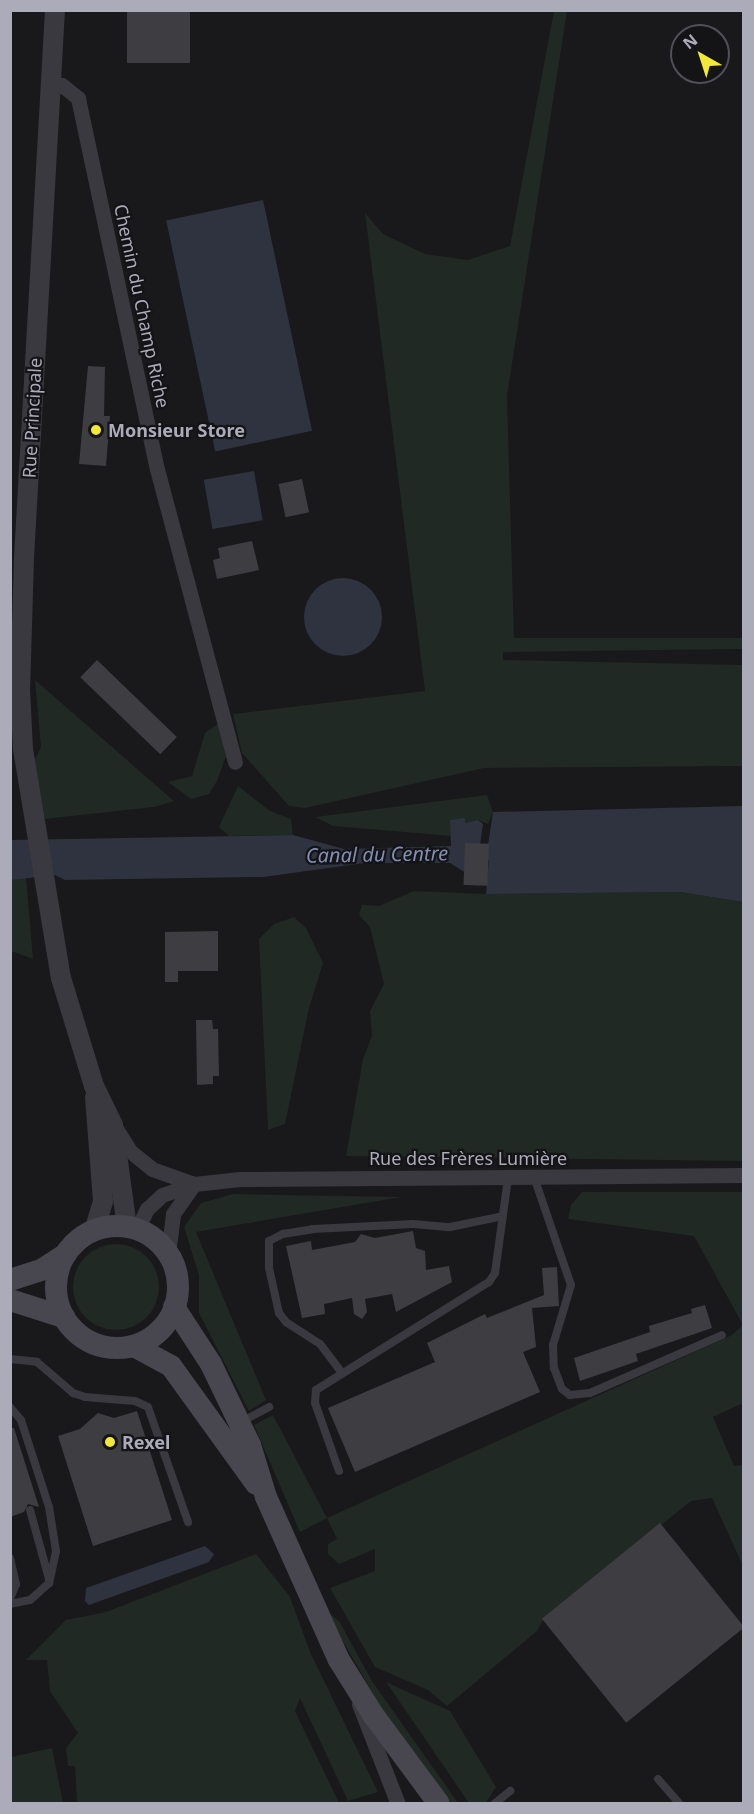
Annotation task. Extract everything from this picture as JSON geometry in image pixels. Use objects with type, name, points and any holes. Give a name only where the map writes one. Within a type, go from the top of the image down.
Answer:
[{"type":"main road","points":[[10,1280],[43,1269],[94,1231],[132,1229],[154,1240],[168,1255],[177,1280],[174,1307],[159,1331],[134,1346]]},
{"type":"main road","points":[[66,1254],[56,1285],[64,1317],[84,1339],[97,1345],[134,1346],[171,1366],[266,1497]]},
{"type":"main road","points":[[10,1300],[64,1317]]},
{"type":"main road","points":[[174,1307],[211,1364],[240,1423],[266,1497],[352,1684],[439,1803]]},
{"type":"street","name":"Rue Principale","points":[[56,10],[22,613],[21,676],[16,705],[61,978],[94,1086]]},
{"type":"street","name":"Chemin du Champ Riche","points":[[50,88],[62,85],[78,98],[158,469],[235,762]]},
{"type":"street","points":[[94,1086],[113,1125],[132,1229]]},
{"type":"street","points":[[94,1086],[103,1201],[94,1231]]},
{"type":"street","name":"Rue des Frères Lumière","points":[[113,1125],[130,1151],[152,1169],[194,1184]]},
{"type":"street","name":"Rue des Frères Lumière","points":[[132,1229],[147,1209],[162,1195],[194,1184],[240,1179],[744,1175]]},
{"type":"street","points":[[168,1255],[173,1214],[194,1184]]},
{"type":"street","points":[[352,1684],[398,1803]]},
{"type":"lane","points":[[534,1177],[571,1285],[553,1345],[554,1368],[562,1389],[570,1395],[590,1393],[722,1335]]},
{"type":"lane","points":[[339,1471],[314,1397],[321,1386],[489,1282],[495,1273],[508,1178]]},
{"type":"lane","points":[[342,1373],[320,1344],[286,1322],[279,1313],[269,1268],[269,1241],[283,1234],[334,1227],[413,1224],[450,1227],[503,1216]]},
{"type":"lane","points":[[10,1359],[37,1362],[74,1393],[85,1397],[135,1401],[148,1407],[188,1522]]},
{"type":"lane","points":[[10,1407],[21,1420],[52,1519],[56,1564],[49,1583],[30,1599],[10,1604]]},
{"type":"lane","points":[[240,1423],[270,1407]]},
{"type":"lane","points":[[30,1510],[49,1583]]},
{"type":"lane","points":[[10,1558],[16,1584],[10,1599]]},
{"type":"lane","points":[[658,1779],[680,1803]]},
{"type":"lane","points":[[494,1803],[510,1791]]},
{"type":"shaded area","points":[[554,11],[567,11],[507,396],[514,638],[743,638],[743,649],[503,652],[503,660],[743,665],[743,766],[484,768],[305,808],[289,806],[242,753],[233,714],[425,691],[365,213],[383,234],[425,254],[468,260],[510,246]]},
{"type":"shaded area","points":[[35,680],[174,801],[154,807],[45,819],[33,764],[41,747]]},
{"type":"shaded area","points":[[219,723],[226,756],[217,781],[209,794],[191,799],[168,782],[192,776],[205,733]]},
{"type":"shaded area","points":[[238,786],[270,811],[291,819],[293,835],[229,836],[219,827]]},
{"type":"shaded area","points":[[487,795],[493,812],[488,824],[478,820],[465,823],[465,819],[451,820],[452,836],[333,826],[315,817]]},
{"type":"shaded area","points":[[26,877],[33,959],[11,951],[10,880]]},
{"type":"shaded area","points":[[414,891],[486,894],[680,892],[743,902],[743,1161],[346,1156],[363,1059],[372,1036],[370,1011],[384,984],[370,927],[359,915],[362,905],[379,906]]},
{"type":"shaded area","points":[[294,917],[306,928],[323,963],[309,1008],[285,1124],[268,1130],[259,939],[274,924]]},
{"type":"shaded area","points":[[582,1192],[743,1192],[743,1325],[694,1236],[568,1219],[571,1205]]},
{"type":"shaded area","points":[[233,1194],[401,1197],[196,1232],[266,1400],[249,1411],[199,1313],[199,1275],[184,1227],[201,1203]]},
{"type":"shaded area","points":[[116,1244],[133,1247],[147,1256],[156,1270],[159,1287],[156,1304],[147,1318],[133,1327],[116,1330],[99,1327],[85,1318],[76,1304],[73,1287],[76,1270],[85,1256],[99,1247]]},
{"type":"shaded area","points":[[743,1325],[743,1403],[713,1417],[734,1466],[743,1465],[743,1566],[712,1498],[691,1501],[543,1620],[537,1631],[447,1706],[428,1690],[375,1667],[330,1588],[375,1571],[375,1549],[339,1564],[328,1554],[328,1544],[337,1539],[327,1518],[732,1335]]},
{"type":"shaded area","points":[[273,1415],[327,1518],[300,1532],[254,1425]]},
{"type":"shaded area","points":[[256,1554],[290,1597],[310,1652],[378,1792],[348,1801],[300,1698],[295,1711],[339,1803],[77,1803],[75,1766],[68,1766],[66,1748],[78,1733],[50,1691],[47,1660],[26,1660],[66,1620],[106,1612]]},
{"type":"shaded area","points":[[324,1609],[339,1621],[372,1681],[458,1803],[452,1803],[388,1719]]},
{"type":"shaded area","points":[[386,1682],[450,1711],[496,1787],[486,1803],[469,1803]]},
{"type":"shaded area","points":[[52,1748],[63,1803],[11,1803],[11,1757]]},
{"type":"water","points":[[263,200],[312,431],[215,451],[166,221]]},
{"type":"water","points":[[254,471],[263,520],[212,529],[204,480]]},
{"type":"water","points":[[343,578],[358,581],[371,589],[379,602],[382,617],[379,632],[371,645],[358,653],[343,656],[328,653],[315,645],[307,632],[304,617],[307,602],[315,589],[328,581]]},
{"type":"water","name":"Canal du Centre","points":[[743,806],[743,902],[680,892],[486,894],[489,860],[466,861],[466,873],[450,863],[365,863],[263,877],[65,880],[55,875],[11,880],[10,840],[293,835],[344,849],[451,846],[450,820],[465,818],[465,823],[478,820],[483,824],[480,845],[488,845],[493,812]]},
{"type":"water","points":[[205,1546],[214,1554],[209,1562],[89,1605],[85,1601],[86,1588]]},
{"type":"building","points":[[127,10],[190,10],[190,63],[127,63]]},
{"type":"building","points":[[88,366],[105,367],[104,416],[110,416],[106,466],[79,464]]},
{"type":"building","points":[[302,479],[309,512],[286,517],[279,484]]},
{"type":"building","points":[[252,541],[259,570],[217,579],[213,560],[220,558],[218,548]]},
{"type":"building","points":[[97,660],[177,737],[160,754],[80,677]]},
{"type":"building","points":[[465,843],[489,844],[488,886],[464,885]]},
{"type":"building","points":[[218,931],[218,971],[178,971],[178,982],[165,982],[165,932]]},
{"type":"building","points":[[196,1020],[212,1020],[213,1029],[218,1029],[219,1076],[213,1076],[213,1084],[197,1085]]},
{"type":"building","points":[[413,1231],[416,1248],[425,1251],[426,1270],[449,1266],[452,1282],[396,1312],[392,1294],[365,1299],[367,1312],[362,1319],[354,1314],[352,1298],[324,1304],[325,1314],[302,1318],[286,1246],[311,1241],[312,1250],[355,1242],[361,1234],[375,1238]]},
{"type":"building","points":[[557,1267],[559,1306],[532,1308],[536,1347],[523,1352],[540,1392],[355,1472],[328,1408],[435,1362],[427,1343],[485,1314],[487,1318],[544,1295],[542,1268]]},
{"type":"building","points":[[705,1305],[712,1328],[636,1354],[638,1361],[580,1381],[574,1358],[650,1332],[649,1326],[692,1313],[691,1309]]},
{"type":"building","points":[[137,1411],[172,1520],[93,1546],[58,1436],[80,1429],[98,1413],[114,1418]]},
{"type":"building","points":[[10,1428],[14,1428],[39,1507],[28,1504],[24,1512],[10,1517]]},
{"type":"building","points":[[660,1523],[744,1627],[626,1723],[542,1619]]},
{"type":"place","name":"Monsieur Store","points":[[96,430]]},
{"type":"place","name":"Rexel","points":[[110,1442]]}]
